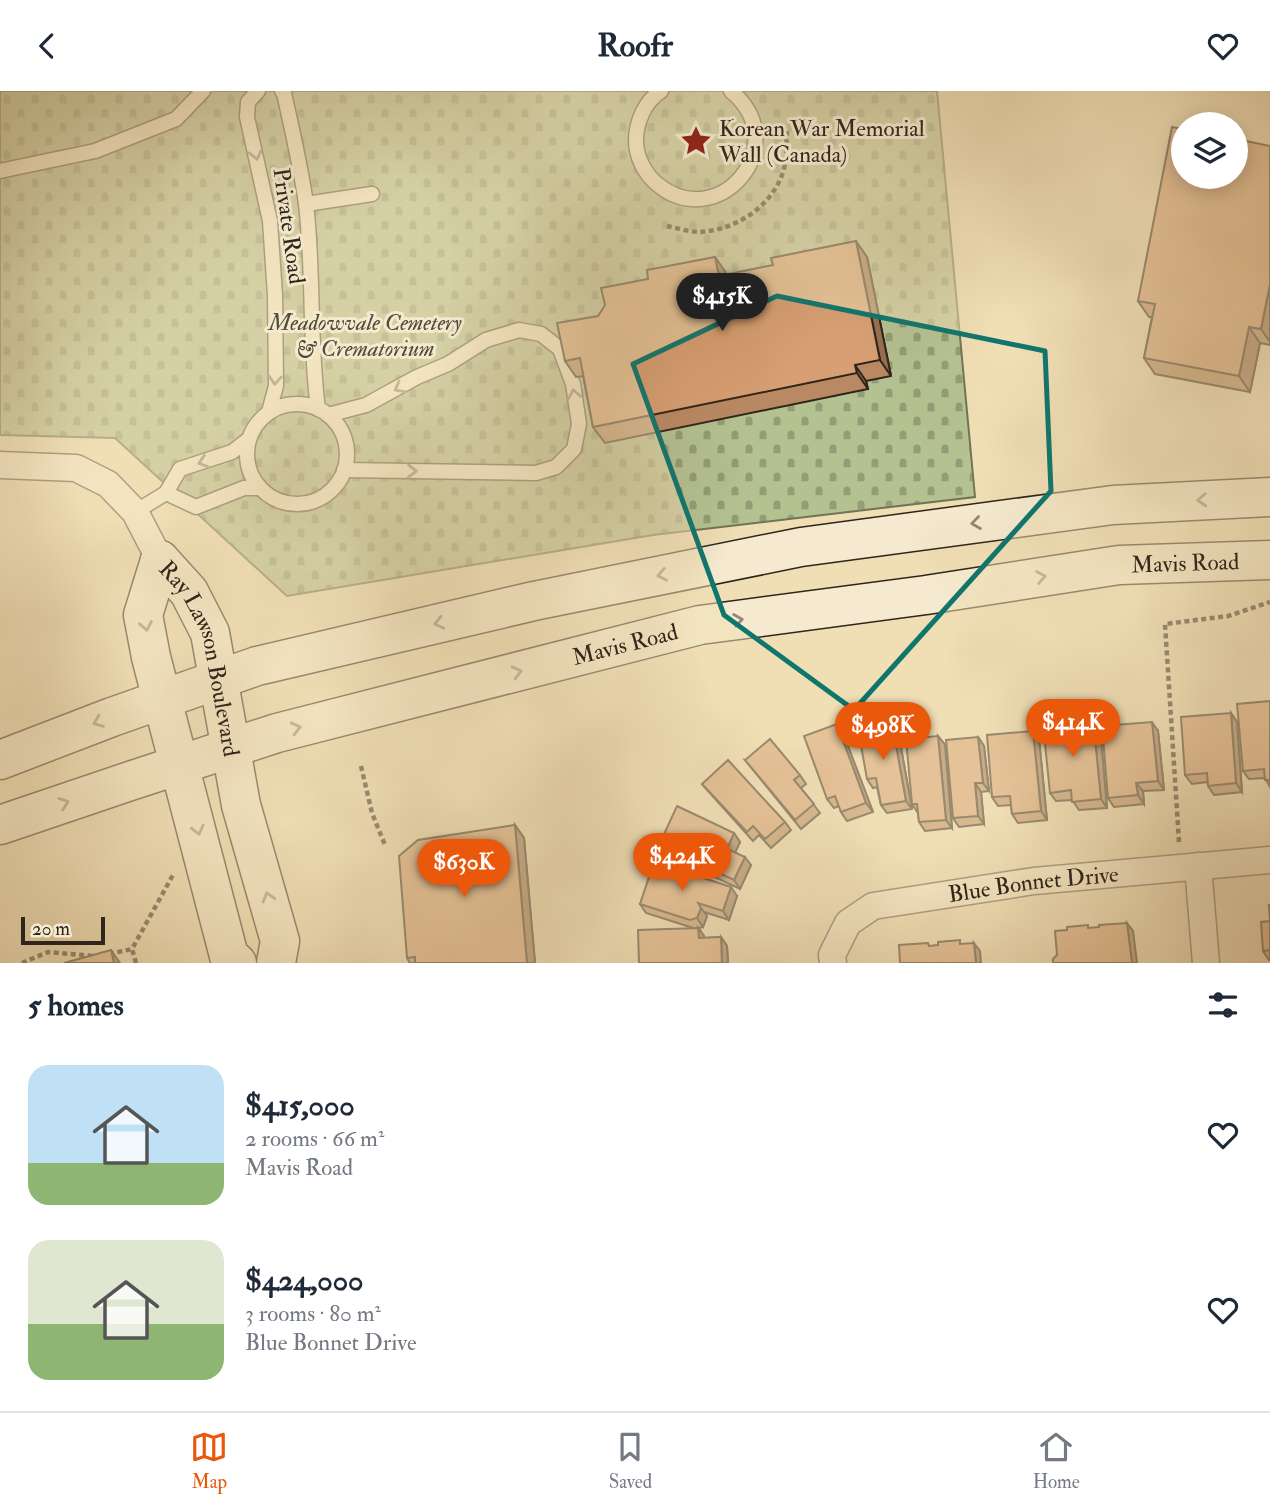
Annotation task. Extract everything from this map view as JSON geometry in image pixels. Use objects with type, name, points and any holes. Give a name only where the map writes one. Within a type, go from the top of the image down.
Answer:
[{"type":"main road","points":[[0,760],[257,666],[534,601],[801,547],[1113,505],[1270,496]]},
{"type":"main road","name":"Ray Lawson Boulevard","points":[[160,560],[189,592],[210,633],[241,805],[280,941],[276,963]]},
{"type":"main road","name":"Ray Lawson Boulevard","points":[[160,560],[144,615],[151,657],[229,956],[237,963]]},
{"type":"main road","name":"Mavis Road","points":[[0,825],[277,733],[701,625],[926,595],[1119,565],[1270,561]]},
{"type":"street","points":[[0,465],[76,468],[108,484],[135,512],[160,560]]},
{"type":"street","name":"Blue Bonnet Drive","points":[[834,963],[832,955],[848,923],[873,906],[1034,881],[1270,860]]},
{"type":"street","points":[[1189,866],[1206,963]]},
{"type":"lane","points":[[0,171],[95,151],[176,119],[203,91]]},
{"type":"lane","name":"Private Road","points":[[258,91],[248,102],[247,117],[270,221],[275,282],[276,386],[269,412]]},
{"type":"lane","name":"Private Road","points":[[282,91],[306,204],[315,389],[323,412]]},
{"type":"lane","points":[[662,91],[656,94],[644,109],[637,126],[636,145],[641,163],[651,179],[665,191],[683,198],[701,199],[719,194],[735,184],[747,170],[754,152],[755,134],[751,116],[741,100],[731,91]]},
{"type":"lane","points":[[306,204],[372,194]]},
{"type":"lane","points":[[323,412],[366,405],[417,377],[448,364],[486,340],[519,330],[541,334],[560,349],[573,384],[579,424],[574,449],[556,467],[536,473],[344,470]]},
{"type":"lane","points":[[296,404],[323,412],[340,428],[346,444],[346,462],[341,478],[330,492],[314,501],[291,504],[274,499],[260,488],[250,473],[247,457],[249,439],[257,424],[269,412],[296,404]]},
{"type":"lane","points":[[135,512],[166,493],[180,469],[232,452],[249,439]]},
{"type":"lane","points":[[166,493],[196,507],[244,488],[260,488]]},
{"type":"path","points":[[1189,866],[1165,624],[1228,616],[1270,602]]},
{"type":"path","points":[[361,766],[372,813],[385,845]]},
{"type":"path","points":[[136,963],[132,949],[178,866]]},
{"type":"path","points":[[22,963],[48,952],[97,956],[132,949]]},
{"type":"highlighted area","points":[[777,296],[1045,351],[1051,491],[854,710],[724,615],[633,364]]},
{"type":"green space","name":"Meadowvale Cemetery & Crematorium","points":[[0,91],[937,91],[975,497],[653,535],[287,596],[115,438],[0,435]]},
{"type":"building","points":[[1171,132],[1171,189],[1248,189],[1248,141],[1270,146],[1270,284],[1261,329],[1249,327],[1239,376],[1144,358],[1155,304],[1138,301]]},
{"type":"building","points":[[856,241],[880,360],[855,365],[857,373],[593,427],[580,358],[565,361],[557,323],[598,316],[605,305],[601,288],[648,279],[647,270],[715,257],[719,276],[773,265],[771,258]]},
{"type":"building","points":[[1270,701],[1270,780],[1265,780],[1264,769],[1243,771],[1237,704]]},
{"type":"building","points":[[1231,713],[1236,783],[1208,786],[1207,773],[1185,775],[1181,717]]},
{"type":"building","points":[[1093,719],[1101,799],[1072,802],[1071,790],[1050,793],[1043,724]]},
{"type":"building","points":[[1152,722],[1158,781],[1136,783],[1138,795],[1108,798],[1102,726]]},
{"type":"building","points":[[892,723],[906,801],[881,805],[876,778],[867,779],[858,729]]},
{"type":"building","points":[[837,724],[866,803],[841,812],[835,796],[827,799],[804,736]]},
{"type":"building","points":[[1033,731],[1041,811],[1012,814],[1010,796],[992,797],[987,735]]},
{"type":"building","points":[[938,736],[946,820],[919,822],[917,804],[912,804],[906,739]]},
{"type":"building","points":[[978,737],[983,783],[975,783],[978,816],[953,818],[946,740]]},
{"type":"building","points":[[770,739],[800,775],[794,780],[814,804],[795,820],[745,760]]},
{"type":"building","points":[[728,760],[785,822],[765,839],[753,826],[747,832],[702,784]]},
{"type":"building","points":[[677,806],[734,833],[727,849],[745,857],[734,880],[659,845]]},
{"type":"building","points":[[515,825],[527,963],[415,963],[415,957],[407,958],[399,856],[418,840]]},
{"type":"building","points":[[654,862],[731,887],[723,911],[698,903],[701,908],[697,918],[690,920],[640,904]]},
{"type":"building","points":[[1270,921],[1270,950],[1263,951],[1261,922]]},
{"type":"building","points":[[1127,923],[1132,963],[1053,963],[1057,955],[1055,931],[1067,930],[1067,927],[1088,925],[1088,928]]},
{"type":"building","points":[[698,928],[699,938],[721,937],[722,963],[639,963],[638,930]]},
{"type":"building","points":[[960,940],[960,944],[974,943],[976,963],[900,963],[899,945],[928,943],[929,946],[938,945],[938,942]]},
{"type":"building","points":[[111,950],[114,963],[64,963]]},
{"type":"place","name":"Korean War Memorial Wall (Canada)","points":[[696,141]]}]
